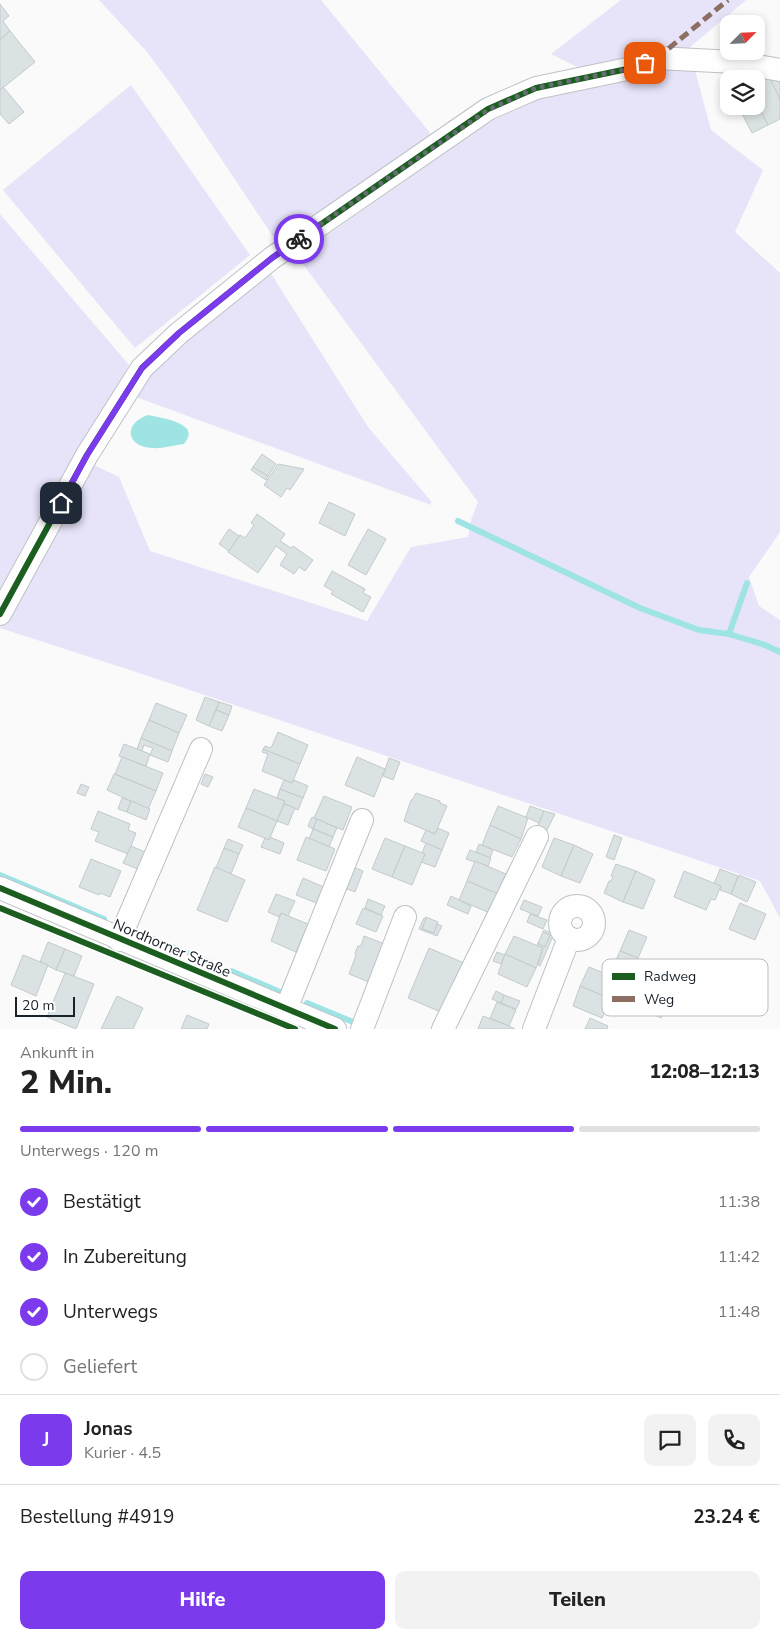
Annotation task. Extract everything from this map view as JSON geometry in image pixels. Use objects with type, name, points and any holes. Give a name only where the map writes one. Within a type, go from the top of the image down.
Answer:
[{"type":"street","points":[[0,614],[87,455],[142,368],[179,333],[272,258],[488,110],[536,88],[632,68],[657,58],[736,62],[780,70]]},
{"type":"street","points":[[119,940],[201,749]]},
{"type":"street","points":[[286,1009],[362,820]]},
{"type":"street","points":[[443,1029],[537,837]]},
{"type":"street","name":"Nordhorner Straße","points":[[0,888],[119,940],[335,1029]]},
{"type":"street","points":[[362,1029],[405,917]]},
{"type":"street","points":[[534,1029],[569,938]]},
{"type":"shaded area","points":[[99,0],[321,0],[431,134],[276,241],[176,91],[147,52]]},
{"type":"shaded area","points":[[621,0],[746,0],[728,15],[720,15],[720,22],[689,48],[711,130],[763,170],[735,232],[780,273],[780,532],[749,577],[759,606],[780,620],[780,918],[760,881],[0,628],[92,464],[119,477],[150,551],[367,621],[411,547],[468,537],[471,520],[478,502],[297,256],[492,121],[540,99],[611,84],[551,54]]},
{"type":"shaded area","points":[[131,85],[250,255],[135,348],[3,190]]},
{"type":"shaded area","points":[[0,214],[129,365],[0,592]]},
{"type":"shaded area","points":[[270,272],[368,427],[431,501],[431,505],[133,396],[148,373]]},
{"type":"water","points":[[148,415],[170,420],[184,426],[188,431],[188,437],[184,444],[156,448],[143,447],[137,444],[131,434],[131,429],[134,423]]},
{"type":"building","points":[[0,4],[9,16],[3,21],[10,31],[0,40]]},
{"type":"building","points":[[10,31],[35,62],[0,90],[0,40]]},
{"type":"building","points":[[780,74],[780,99],[768,75]]},
{"type":"building","points":[[768,75],[780,99],[780,119],[768,125],[763,115],[765,115],[765,76]]},
{"type":"building","points":[[3,87],[24,112],[9,124],[0,114],[0,90]]},
{"type":"building","points":[[743,115],[763,115],[768,125],[752,133]]},
{"type":"building","points":[[262,454],[276,464],[268,476],[253,467]]},
{"type":"building","points":[[278,464],[304,469],[290,490],[287,488],[281,497],[264,485]]},
{"type":"building","points":[[253,467],[268,476],[266,480],[251,470]]},
{"type":"building","points":[[329,502],[355,514],[345,536],[319,523]]},
{"type":"building","points":[[257,514],[285,534],[280,541],[291,548],[293,546],[313,560],[305,571],[299,567],[294,574],[280,565],[287,554],[276,546],[258,573],[228,552],[240,535],[245,538],[254,525],[251,523]]},
{"type":"building","points":[[229,529],[239,536],[229,551],[219,544]]},
{"type":"building","points":[[368,529],[386,539],[366,575],[348,565]]},
{"type":"building","points":[[332,571],[365,589],[363,593],[371,597],[363,612],[331,594],[333,591],[324,586]]},
{"type":"building","points":[[205,697],[219,702],[209,726],[196,720]]},
{"type":"building","points":[[219,702],[232,706],[229,715],[216,710]]},
{"type":"building","points":[[156,703],[187,715],[179,733],[149,720]]},
{"type":"building","points":[[216,710],[229,715],[222,731],[209,726]]},
{"type":"building","points":[[149,720],[179,733],[172,751],[141,738]]},
{"type":"building","points":[[278,732],[308,745],[300,764],[263,749],[265,746],[271,748]]},
{"type":"building","points":[[141,738],[172,751],[168,762],[150,755],[153,748],[144,745],[142,751],[137,749]]},
{"type":"building","points":[[124,744],[150,754],[146,766],[119,756]]},
{"type":"building","points":[[263,749],[300,764],[292,783],[262,771],[268,754],[262,752]]},
{"type":"building","points":[[122,757],[163,773],[156,791],[115,774]]},
{"type":"building","points":[[357,757],[385,769],[374,797],[345,785]]},
{"type":"building","points":[[389,758],[400,762],[393,780],[383,776]]},
{"type":"building","points":[[114,774],[156,791],[148,809],[107,790]]},
{"type":"building","points":[[205,774],[213,777],[208,787],[201,784]]},
{"type":"building","points":[[284,780],[292,783],[294,780],[308,786],[303,798],[280,789]]},
{"type":"building","points":[[81,784],[89,787],[85,796],[77,793]]},
{"type":"building","points":[[254,789],[285,801],[277,821],[246,808]]},
{"type":"building","points":[[280,789],[303,798],[298,810],[284,804],[285,801],[277,798]]},
{"type":"building","points":[[416,793],[440,801],[440,803],[447,806],[435,834],[404,821],[411,800]]},
{"type":"building","points":[[324,796],[352,807],[343,830],[314,818]]},
{"type":"building","points":[[122,798],[131,801],[127,812],[118,809]]},
{"type":"building","points":[[131,801],[150,809],[146,820],[127,812]]},
{"type":"building","points":[[284,804],[295,808],[288,825],[277,821]]},
{"type":"building","points":[[498,806],[528,818],[521,839],[490,825]]},
{"type":"building","points":[[530,806],[544,811],[539,823],[526,817]]},
{"type":"building","points":[[246,808],[277,821],[269,840],[238,827]]},
{"type":"building","points":[[98,811],[130,824],[128,830],[136,833],[128,854],[95,841],[99,832],[91,829]]},
{"type":"building","points":[[544,811],[555,814],[545,834],[536,830]]},
{"type":"building","points":[[312,817],[317,819],[313,829],[308,826]]},
{"type":"building","points":[[317,819],[337,828],[333,837],[313,829]]},
{"type":"building","points":[[490,825],[521,839],[512,857],[482,845]]},
{"type":"building","points":[[438,828],[449,833],[442,850],[421,841],[426,830],[435,834]]},
{"type":"building","points":[[313,829],[333,837],[329,847],[309,839]]},
{"type":"building","points":[[614,835],[622,838],[614,860],[606,857]]},
{"type":"building","points":[[270,837],[284,843],[280,854],[261,847],[265,838],[269,840]]},
{"type":"building","points":[[306,837],[335,849],[326,871],[297,860]]},
{"type":"building","points":[[385,838],[405,846],[392,877],[372,869]]},
{"type":"building","points":[[554,838],[574,845],[561,876],[542,867]]},
{"type":"building","points":[[228,839],[243,845],[239,854],[224,848]]},
{"type":"building","points":[[426,843],[442,850],[435,867],[421,862],[425,854],[422,853]]},
{"type":"building","points":[[479,844],[493,850],[490,858],[476,852]]},
{"type":"building","points":[[574,845],[593,854],[580,883],[561,876]]},
{"type":"building","points":[[131,846],[147,853],[140,870],[123,863]]},
{"type":"building","points":[[405,846],[425,854],[412,885],[392,877]]},
{"type":"building","points":[[224,848],[239,854],[231,874],[216,868]]},
{"type":"building","points":[[470,850],[491,858],[488,866],[466,859]]},
{"type":"building","points":[[91,859],[121,871],[110,897],[79,887]]},
{"type":"building","points":[[475,861],[506,874],[498,894],[467,881]]},
{"type":"building","points":[[616,864],[636,871],[623,902],[604,893],[609,881],[613,877],[611,876]]},
{"type":"building","points":[[351,866],[363,871],[355,892],[342,887]]},
{"type":"building","points":[[215,867],[245,880],[227,922],[197,910]]},
{"type":"building","points":[[720,869],[738,876],[731,894],[720,890],[721,886],[714,884]]},
{"type":"building","points":[[636,871],[655,880],[643,909],[623,902]]},
{"type":"building","points":[[684,871],[721,886],[715,900],[711,899],[706,910],[674,897]]},
{"type":"building","points":[[739,875],[756,882],[747,902],[731,894]]},
{"type":"building","points":[[303,878],[326,888],[319,904],[296,895]]},
{"type":"building","points":[[467,881],[498,894],[490,913],[459,900]]},
{"type":"building","points":[[276,894],[295,901],[288,916],[281,913],[279,917],[268,912]]},
{"type":"building","points":[[451,896],[471,906],[468,914],[447,905]]},
{"type":"building","points":[[368,899],[385,906],[381,915],[365,908]]},
{"type":"building","points":[[524,900],[542,907],[538,916],[520,909]]},
{"type":"building","points":[[740,903],[766,914],[755,940],[729,929]]},
{"type":"building","points":[[363,908],[383,916],[376,932],[356,924]]},
{"type":"building","points":[[281,913],[308,924],[296,952],[271,941]]},
{"type":"building","points":[[530,914],[547,920],[543,929],[527,922]]},
{"type":"building","points":[[426,917],[438,922],[434,933],[422,929]]},
{"type":"building","points":[[424,918],[426,919],[422,929],[434,933],[437,924],[442,926],[437,936],[419,929]]},
{"type":"building","points":[[544,930],[553,936],[540,966],[538,965],[543,948],[537,945],[538,943],[545,947],[550,935],[543,932]]},
{"type":"building","points":[[629,930],[647,937],[638,958],[620,951]]},
{"type":"building","points":[[543,932],[550,935],[545,947],[538,943]]},
{"type":"building","points":[[364,936],[390,946],[374,984],[349,974],[356,955],[355,953],[358,946],[361,946]]},
{"type":"building","points":[[514,936],[543,948],[536,968],[505,954]]},
{"type":"building","points":[[48,942],[65,949],[56,970],[40,962]]},
{"type":"building","points":[[429,948],[464,963],[443,1013],[408,998]]},
{"type":"building","points":[[65,949],[82,956],[74,976],[56,970]]},
{"type":"building","points":[[620,951],[638,958],[638,959],[616,959]]},
{"type":"building","points":[[497,952],[505,955],[501,964],[493,961]]},
{"type":"building","points":[[505,954],[536,968],[527,987],[498,974]]},
{"type":"building","points":[[23,955],[48,965],[36,996],[11,985]]},
{"type":"building","points":[[589,967],[602,972],[602,995],[580,986]]},
{"type":"building","points":[[65,973],[94,984],[76,1029],[47,1017]]},
{"type":"building","points":[[580,986],[602,995],[603,1016],[602,1018],[573,1006]]},
{"type":"building","points":[[496,991],[504,995],[501,1003],[492,999]]},
{"type":"building","points":[[504,995],[520,1001],[516,1009],[501,1003]]},
{"type":"building","points":[[117,996],[143,1008],[133,1029],[101,1029]]},
{"type":"building","points":[[497,1002],[516,1010],[509,1026],[490,1018]]},
{"type":"building","points":[[187,1015],[209,1024],[207,1029],[181,1029]]},
{"type":"building","points":[[483,1016],[509,1026],[515,1029],[478,1029]]},
{"type":"building","points":[[590,1018],[608,1026],[607,1029],[585,1029]]},
{"type":"waterway","points":[[458,521],[640,608],[699,630],[729,634],[765,645],[780,652]]},
{"type":"waterway","points":[[729,634],[747,583]]},
{"type":"waterway","points":[[0,875],[104,919]]},
{"type":"waterway","points":[[140,934],[211,963]]},
{"type":"waterway","points":[[231,971],[280,992]]},
{"type":"waterway","points":[[307,1003],[353,1022]]},
{"type":"marked path","points":[[657,58],[728,0]]},
{"type":"cycle path","points":[[0,614],[87,455],[142,368],[179,333],[272,258],[488,109],[536,88],[632,68],[657,58]]},
{"type":"cycle path","points":[[0,888],[335,1029]]},
{"type":"cycle path","points":[[0,908],[295,1029]]},
{"type":"way so far","points":[[299,239],[488,110],[536,88],[632,68],[645,63]]},
{"type":"route","points":[[61,503],[87,455],[142,368],[179,333],[272,258],[299,239]]}]
